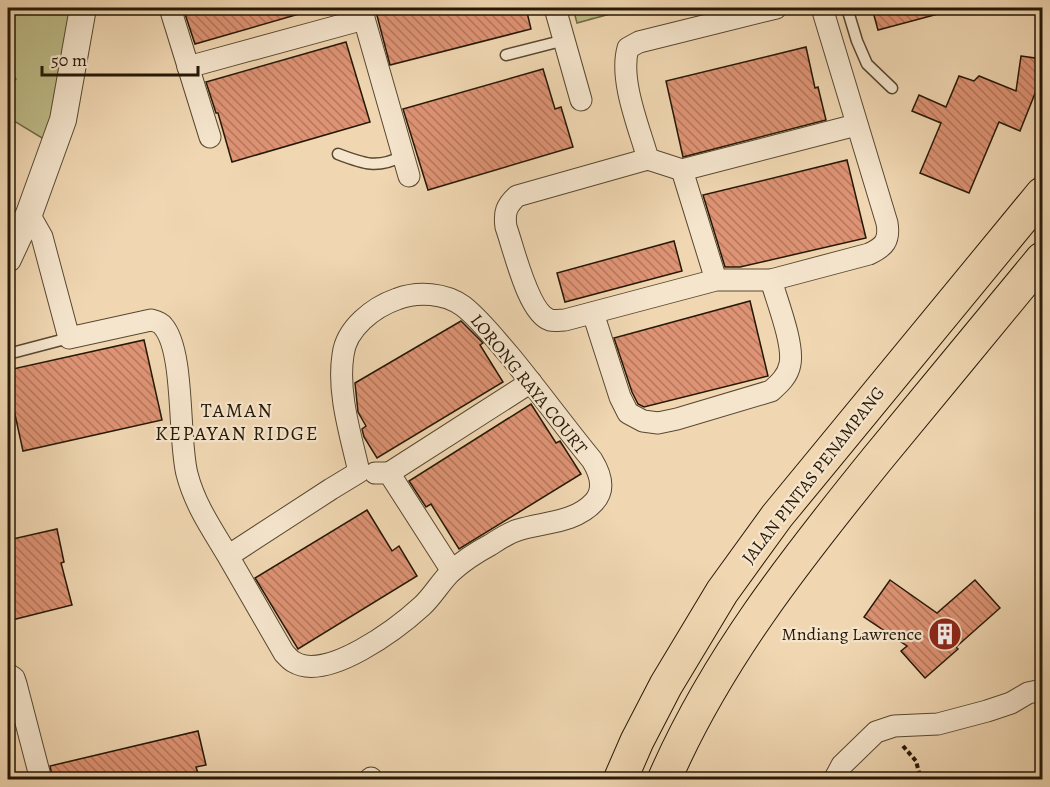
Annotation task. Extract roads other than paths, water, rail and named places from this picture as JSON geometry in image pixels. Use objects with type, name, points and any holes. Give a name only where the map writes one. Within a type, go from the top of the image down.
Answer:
[{"type":"main road","name":"JALAN PINTAS PENAMPANG","points":[[620,780],[666,685],[723,592],[777,516],[1042,194]]},
{"type":"main road","points":[[664,780],[707,694],[757,613],[809,543],[1042,259]]},
{"type":"main road","points":[[936,323],[969,348]]},
{"type":"street","points":[[8,259],[29,214],[63,120],[83,8]]},
{"type":"street","points":[[170,8],[210,137]]},
{"type":"street","points":[[555,8],[581,100]]},
{"type":"street","points":[[648,159],[624,75],[628,48],[639,42],[776,8]]},
{"type":"street","points":[[822,8],[887,223],[889,233],[881,249],[771,280],[716,280],[565,320],[550,320],[539,313],[531,301],[504,215],[508,204],[517,196],[648,159],[682,170],[856,125]]},
{"type":"street","points":[[188,67],[363,13],[406,166]]},
{"type":"street","points":[[682,170],[716,280]]},
{"type":"street","points":[[29,214],[42,237],[69,338],[151,320],[161,324],[172,346],[177,370],[187,472],[204,519],[228,556],[359,472],[389,473],[531,382]]},
{"type":"street","points":[[593,313],[620,397],[628,413],[643,421],[658,423],[771,391],[782,381],[790,366],[790,349],[771,280]]},
{"type":"street","name":"LORONG RAYA COURT","points":[[228,556],[284,653],[295,663],[310,666],[324,665],[362,650],[423,605],[452,571],[488,546],[516,531],[565,519],[581,512],[595,501],[602,480],[599,471],[531,382],[473,314],[446,297],[429,294],[406,296],[383,304],[361,322],[349,338],[343,354],[346,411],[359,472]]},
{"type":"street","points":[[389,473],[452,571]]},
{"type":"street","points":[[8,674],[14,678],[16,684],[41,780]]},
{"type":"street","points":[[834,780],[842,765],[876,732],[894,726],[938,724],[987,711],[1011,703],[1028,693],[1042,690]]},
{"type":"lane","points":[[847,8],[867,64],[892,88]]},
{"type":"lane","points":[[506,56],[565,39]]},
{"type":"lane","points":[[338,154],[374,165],[393,161],[406,166]]},
{"type":"lane","points":[[8,354],[69,338]]},
{"type":"place","name":"Mndiang Lawrence","points":[[945,634]]},
{"type":"district","name":"TAMAN KEPAYAN RIDGE","points":[[237,422]]}]
